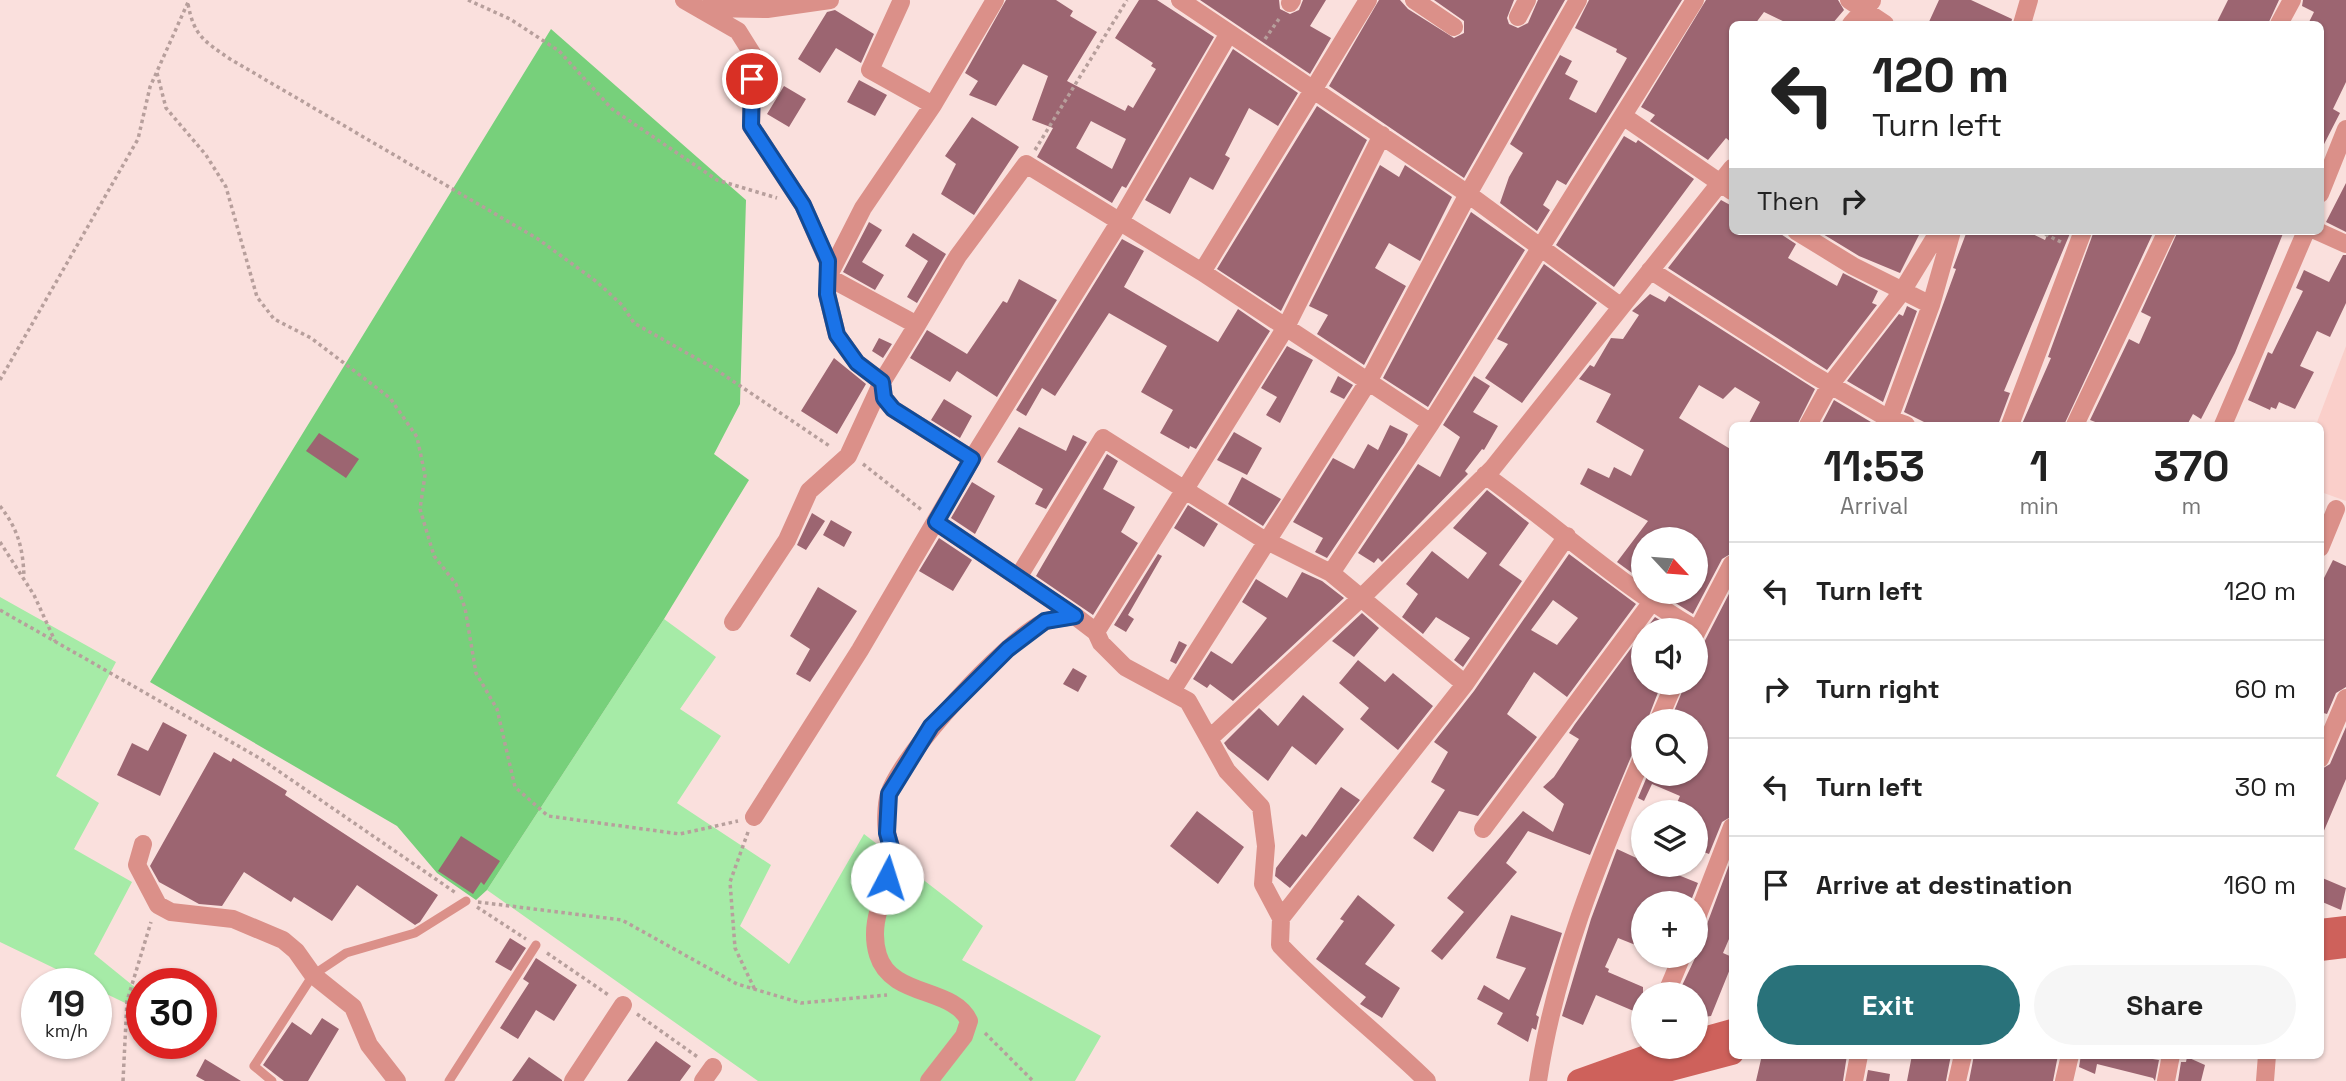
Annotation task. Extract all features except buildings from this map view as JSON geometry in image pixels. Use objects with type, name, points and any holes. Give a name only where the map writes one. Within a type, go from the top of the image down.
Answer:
[{"type":"street","points":[[690,4],[728,11],[830,0]]},
{"type":"street","points":[[828,277],[863,208],[933,105],[995,0]]},
{"type":"street","points":[[1180,0],[1468,194],[1620,306]]},
{"type":"street","points":[[1202,272],[1368,0]]},
{"type":"street","points":[[1414,0],[1454,27]]},
{"type":"street","points":[[1518,18],[1527,0]]},
{"type":"street","points":[[1171,691],[1368,382],[1468,194],[1578,0]]},
{"type":"street","points":[[1331,573],[1431,423],[1695,0]]},
{"type":"street","points":[[2023,21],[2029,0]]},
{"type":"street","points":[[2280,21],[2292,0]]},
{"type":"street","points":[[900,1],[870,70],[933,105]]},
{"type":"street","points":[[1853,21],[1862,3],[1882,21]]},
{"type":"street","points":[[690,4],[738,31],[753,55],[751,126],[803,205],[828,261],[827,294],[837,335],[857,363],[882,382],[884,398],[893,409],[972,459]]},
{"type":"street","points":[[754,817],[790,764],[972,459],[1120,221],[1229,33]]},
{"type":"street","points":[[1209,739],[1361,598],[1485,475],[1650,270],[1726,187],[1623,116]]},
{"type":"street","points":[[2324,184],[2346,129]]},
{"type":"street","points":[[1096,632],[1286,327],[1382,135]]},
{"type":"street","points":[[733,622],[788,540],[809,491],[848,456],[882,382],[958,256],[1026,164],[1202,272],[1431,423]]},
{"type":"street","points":[[2324,234],[2346,244]]},
{"type":"street","points":[[1803,235],[1901,293],[1931,305]]},
{"type":"street","points":[[1810,422],[1830,385],[1901,293],[1937,235]]},
{"type":"street","points":[[1894,422],[1951,235]]},
{"type":"street","points":[[2011,422],[2081,235]]},
{"type":"street","points":[[2076,422],[2165,235]]},
{"type":"street","points":[[2224,422],[2304,235]]},
{"type":"street","points":[[1650,270],[1892,422]]},
{"type":"street","points":[[828,277],[917,324]]},
{"type":"street","points":[[1019,576],[1103,438],[1266,541],[1331,573],[1465,684]]},
{"type":"street","points":[[1485,475],[1631,587]]},
{"type":"street","points":[[2324,537],[2334,508]]},
{"type":"street","points":[[936,522],[1019,576],[1096,632],[1101,643],[1125,667],[1188,701],[1227,771],[1261,807],[1266,846],[1263,884],[1281,918],[1280,945],[1321,989],[1373,1028],[1427,1081]]},
{"type":"street","points":[[1281,918],[1465,684],[1567,536]]},
{"type":"street","points":[[1703,618],[1729,570]]},
{"type":"street","points":[[1483,829],[1650,604]]},
{"type":"street","points":[[1653,604],[1675,618]]},
{"type":"street","points":[[929,1081],[964,1036],[969,1021],[965,1013],[955,1006],[912,989],[894,978],[878,957],[874,924],[893,855],[887,833],[889,794],[931,726],[1008,649],[1045,621],[1075,616]]},
{"type":"street","points":[[2324,750],[2346,698]]},
{"type":"street","points":[[1538,1081],[1547,1023],[1569,945],[1631,786]]},
{"type":"street","points":[[1707,891],[1729,835]]},
{"type":"street","points":[[143,844],[137,865],[158,905],[171,912],[233,919],[269,932],[296,951],[313,975],[353,1007],[362,1021],[363,1033],[369,1045],[397,1081]]},
{"type":"street","points":[[573,1081],[623,1005]]},
{"type":"street","points":[[1708,1038],[1729,1032]]},
{"type":"street","points":[[1625,1081],[1729,1054]]},
{"type":"street","points":[[1579,1081],[1631,1057]]},
{"type":"street","points":[[1854,1081],[1858,1059]]},
{"type":"street","points":[[1957,1081],[1962,1059]]},
{"type":"street","points":[[2064,1081],[2069,1059]]},
{"type":"street","points":[[2166,1081],[2170,1059]]},
{"type":"street","points":[[2265,1081],[2267,1059]]},
{"type":"lane","points":[[272,1081],[254,1066],[313,975],[346,953],[415,933],[467,901]]},
{"type":"lane","points":[[449,1081],[536,945]]},
{"type":"path","points":[[468,0],[510,19],[559,51],[612,109],[717,180],[803,205]]},
{"type":"path","points":[[1026,164],[1128,0]]},
{"type":"path","points":[[0,380],[138,139],[150,87],[188,2]]},
{"type":"path","points":[[188,2],[192,24],[202,39],[230,59],[538,239],[597,282],[622,305],[634,323],[715,369],[764,404],[868,467],[936,522]]},
{"type":"path","points":[[1256,51],[1291,2]]},
{"type":"path","points":[[157,73],[166,108],[206,155],[226,187],[257,297],[274,319],[311,338],[390,398],[417,437],[425,475],[420,509],[434,556],[456,584],[466,608],[476,673],[496,709],[516,788],[548,816],[680,834],[754,817]]},
{"type":"path","points":[[2047,235],[2076,249]]},
{"type":"path","points":[[0,506],[14,524],[23,551],[23,579]]},
{"type":"path","points":[[0,542],[23,579],[55,643]]},
{"type":"path","points":[[0,610],[261,759],[623,1005],[708,1074]]},
{"type":"path","points":[[754,817],[730,882],[735,948],[755,990]]},
{"type":"path","points":[[467,901],[622,920],[737,984],[801,1003],[901,994],[912,989]]},
{"type":"path","points":[[123,1081],[127,1001],[158,905]]},
{"type":"path","points":[[969,1021],[1033,1081]]},
{"type":"shaded area","points":[[2346,346],[2346,501],[2324,493],[2324,422],[2317,422]]},
{"type":"green space","points":[[551,29],[746,200],[740,404],[714,454],[749,480],[664,619],[487,890],[476,900],[437,873],[397,826],[150,682]]},
{"type":"green space","points":[[0,597],[116,662],[56,776],[99,803],[74,849],[132,882],[94,954],[111,968],[54,968],[0,942]]},
{"type":"green space","points":[[664,619],[716,657],[680,709],[721,736],[677,803],[771,865],[740,926],[789,964],[864,834],[983,926],[962,960],[1101,1036],[1075,1081],[758,1081],[487,890]]},
{"type":"green space","points":[[112,969],[126,980],[126,1003],[112,997]]},
{"type":"route","points":[[752,79],[751,126],[803,205],[828,261],[827,294],[837,335],[857,363],[882,382],[884,398],[893,409],[972,459],[936,522],[1039,589],[1075,616],[1045,621],[1008,649],[931,726],[889,794],[887,833],[893,855],[887,878]]}]
